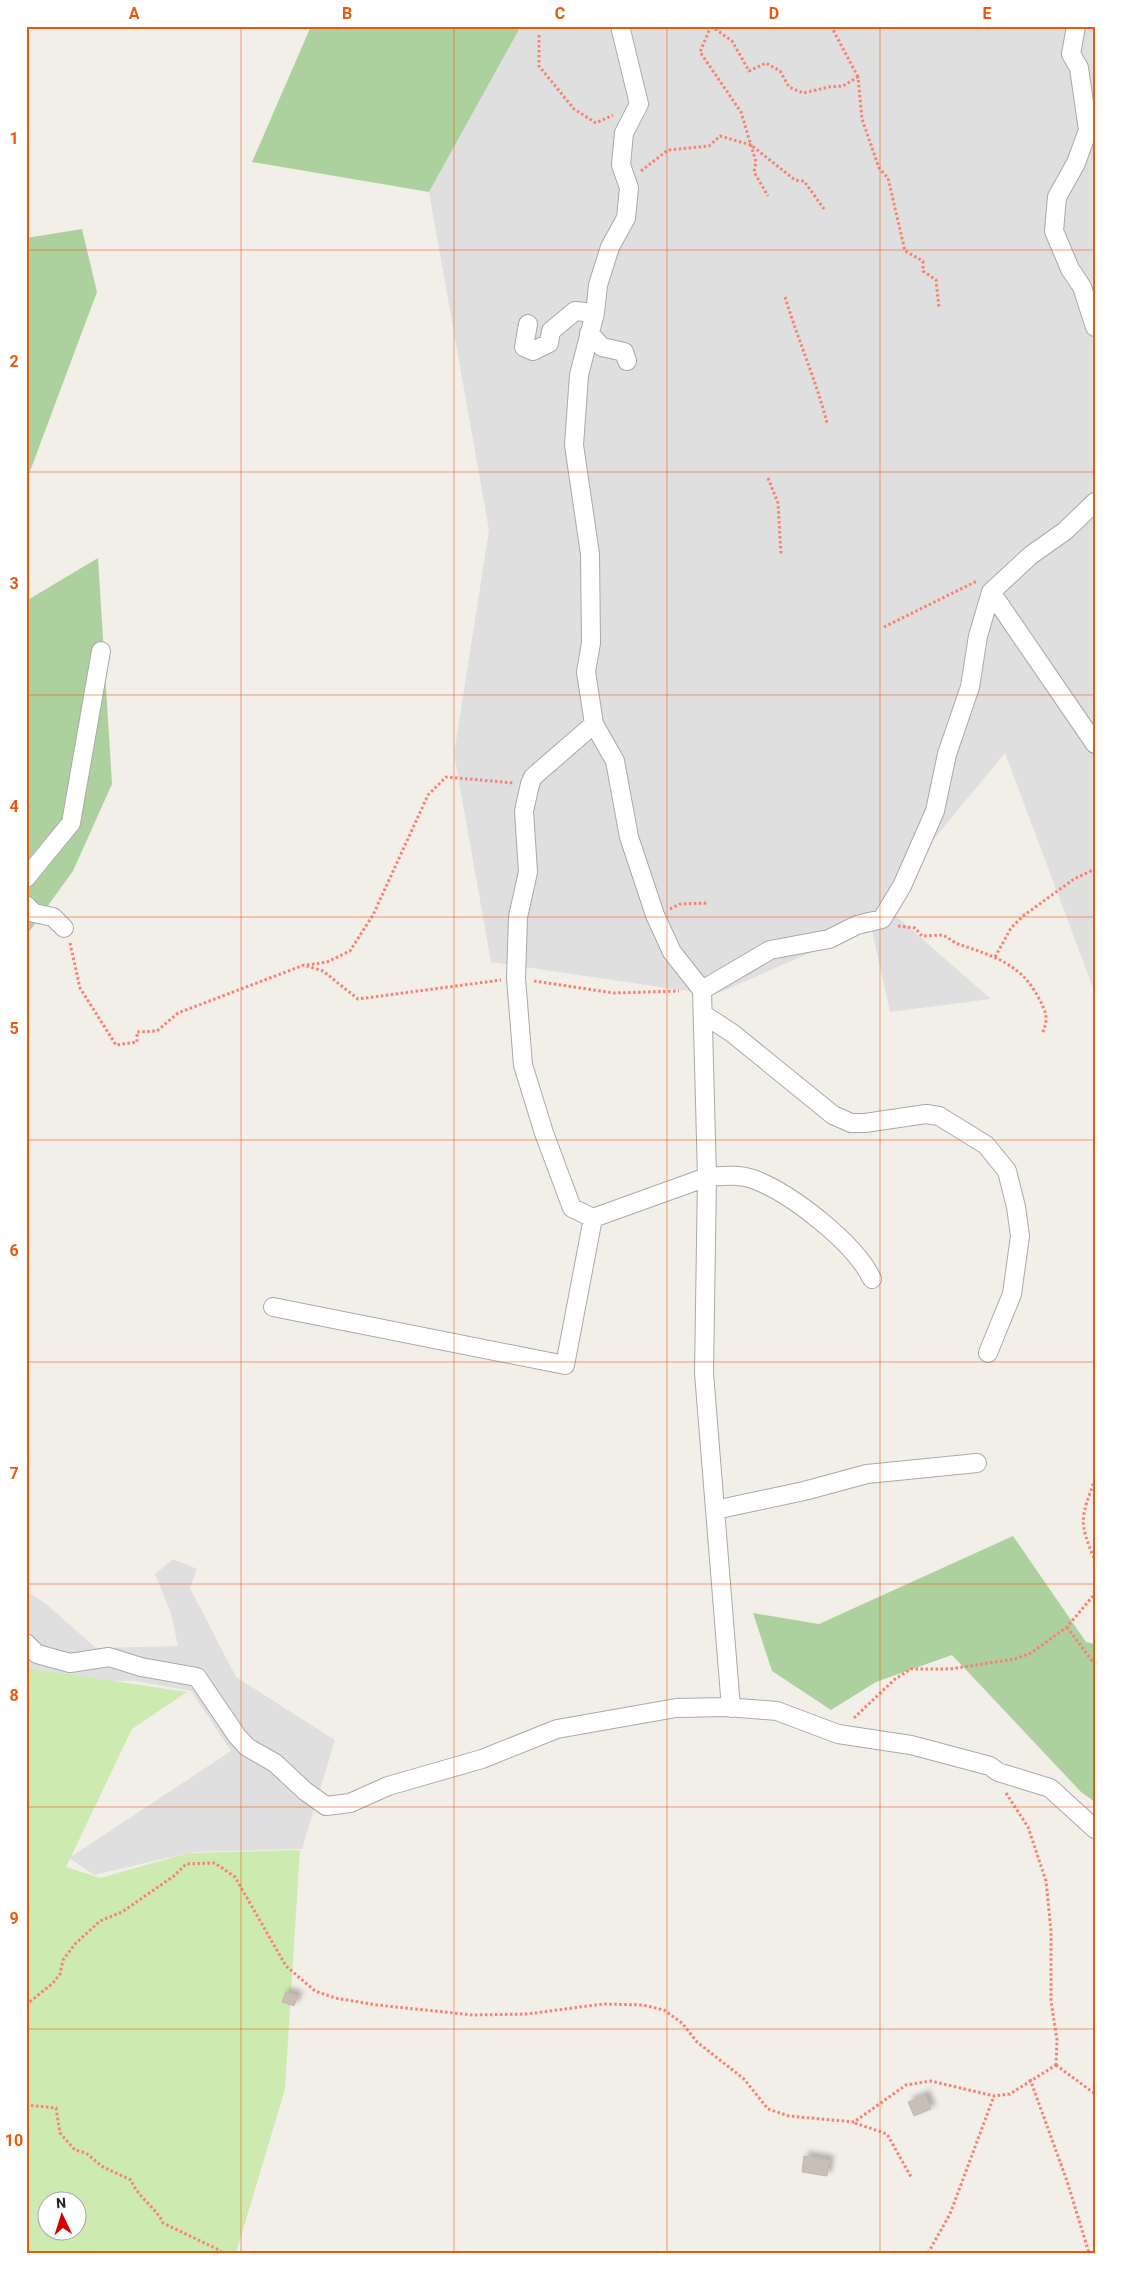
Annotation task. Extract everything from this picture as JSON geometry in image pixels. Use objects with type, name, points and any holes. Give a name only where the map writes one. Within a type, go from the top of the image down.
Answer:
[{"type":"street","points":[[620,26],[639,104],[624,133],[621,165],[629,188],[626,218],[610,247],[598,285],[595,313],[579,375],[574,445],[590,554],[590,643],[586,672],[594,724],[615,761],[629,837],[655,915],[672,952],[702,990],[707,1177],[704,1373],[731,1708]]},
{"type":"street","points":[[1076,26],[1071,54],[1078,68],[1088,130],[1076,163],[1057,197],[1054,231],[1070,269],[1082,287],[1095,328]]},
{"type":"street","points":[[528,324],[524,347],[534,351],[550,342],[551,331],[575,311],[595,313]]},
{"type":"street","points":[[589,333],[602,346],[624,352],[627,361]]},
{"type":"street","points":[[702,990],[770,950],[829,939],[857,925],[882,919],[917,855],[936,811],[947,754],[970,687],[978,636],[991,592],[1031,555],[1066,531],[1095,502]]},
{"type":"street","points":[[991,592],[1095,744]]},
{"type":"street","points":[[26,878],[72,822],[101,652]]},
{"type":"street","points":[[594,724],[533,778],[530,784],[524,811],[528,872],[518,917],[516,978],[523,1065],[544,1133],[572,1208],[594,1218],[707,1177],[728,1175],[752,1178],[785,1195],[844,1241],[865,1264],[872,1279]]},
{"type":"street","points":[[26,905],[34,913],[53,918],[64,928]]},
{"type":"street","points":[[703,1014],[732,1033],[833,1115],[851,1123],[865,1123],[926,1114],[939,1116],[986,1145],[1007,1171],[1016,1207],[1020,1236],[1012,1294],[988,1353]]},
{"type":"street","points":[[273,1306],[565,1365],[594,1218]]},
{"type":"street","points":[[715,1510],[804,1491],[867,1474],[977,1463]]},
{"type":"street","points":[[26,1643],[37,1654],[70,1663],[110,1657],[141,1667],[197,1677],[237,1736],[247,1747],[275,1763],[305,1791],[326,1806],[350,1803],[388,1786],[482,1759],[557,1729],[676,1708],[731,1708],[777,1711],[838,1734],[911,1745],[990,1766],[998,1772],[1050,1788],[1095,1829]]},
{"type":"path","points":[[768,196],[754,172],[756,162],[741,112],[700,52],[711,26],[732,41],[749,71],[766,63],[780,71],[789,87],[803,93],[843,86],[858,77]]},
{"type":"path","points":[[831,26],[858,77],[862,119],[879,168],[888,178],[905,252],[923,261],[923,271],[936,280],[939,308]]},
{"type":"path","points":[[539,35],[539,66],[574,109],[596,123],[639,104]]},
{"type":"path","points":[[629,188],[642,170],[668,150],[709,146],[720,136],[751,145],[795,180],[804,181],[824,209]]},
{"type":"path","points":[[785,297],[800,344],[816,381],[827,423]]},
{"type":"path","points":[[768,478],[778,503],[781,554]]},
{"type":"path","points":[[884,627],[982,579],[991,592]]},
{"type":"path","points":[[64,928],[68,936],[80,988],[116,1045],[137,1042],[137,1032],[157,1031],[178,1013],[262,983],[304,965],[327,962],[350,951],[373,915],[428,795],[446,777],[530,784]]},
{"type":"path","points":[[995,957],[1011,928],[1024,916],[1074,879],[1095,869]]},
{"type":"path","points":[[655,915],[680,904],[708,903]]},
{"type":"path","points":[[885,914],[895,925],[907,929],[915,928],[922,936],[942,935],[958,944],[979,949],[1017,971],[1033,987],[1042,1003],[1047,1023],[1042,1034]]},
{"type":"path","points":[[304,965],[323,971],[358,999],[516,978],[614,993],[702,990]]},
{"type":"path","points":[[1095,1479],[1083,1513],[1082,1527],[1095,1560]]},
{"type":"path","points":[[838,1734],[895,1679],[911,1668],[950,1669],[1014,1659],[1031,1653],[1067,1627],[1093,1596],[1095,1589]]},
{"type":"path","points":[[1067,1627],[1095,1665]]},
{"type":"path","points":[[990,1766],[1028,1827],[1046,1881],[1051,1932],[1051,2001],[1057,2040],[1056,2065]]},
{"type":"path","points":[[26,2006],[53,1983],[60,1974],[64,1960],[75,1944],[100,1921],[122,1912],[174,1876],[186,1864],[215,1863],[235,1877],[286,1966],[315,1991],[335,1998],[376,2006],[473,2015],[527,2014],[603,2004],[643,2004],[664,2010],[682,2023],[698,2042],[744,2079],[768,2109],[789,2116],[854,2122],[888,2134],[911,2177]]},
{"type":"path","points":[[854,2122],[906,2085],[931,2081],[994,2096],[1010,2094],[1030,2079],[1056,2065]]},
{"type":"path","points":[[1056,2065],[1095,2094]]},
{"type":"path","points":[[1030,2079],[1067,2181],[1089,2253]]},
{"type":"path","points":[[928,2253],[950,2214],[994,2096]]},
{"type":"path","points":[[26,2105],[56,2108],[60,2133],[75,2150],[86,2153],[103,2167],[132,2180],[135,2191],[159,2214],[163,2223],[221,2251]]},
{"type":"shaded area","points":[[521,26],[1095,26],[1095,993],[1005,753],[881,903],[991,999],[890,1012],[871,926],[714,995],[491,962],[454,754],[489,530],[429,192]]},
{"type":"shaded area","points":[[173,1559],[197,1569],[190,1588],[236,1677],[335,1740],[302,1849],[192,1852],[94,1875],[69,1858],[231,1751],[191,1691],[135,1681],[98,1681],[26,1671],[26,1591],[45,1603],[96,1648],[178,1646],[171,1613],[155,1574]]},
{"type":"green space","points":[[311,26],[521,26],[429,192],[252,162]]},
{"type":"green space","points":[[82,229],[97,292],[26,482],[26,238]]},
{"type":"green space","points":[[98,558],[112,784],[73,871],[26,936],[26,601]]},
{"type":"green space","points":[[1013,1536],[1086,1642],[1095,1644],[1095,1802],[1081,1792],[952,1655],[876,1682],[831,1710],[772,1671],[753,1613],[819,1624]]},
{"type":"green space","points":[[26,1668],[187,1692],[132,1729],[66,1867],[100,1878],[188,1853],[300,1850],[285,2089],[236,2253],[26,2253]]},
{"type":"building","points":[[286,1992],[298,1996],[294,2006],[282,2002]]},
{"type":"building","points":[[925,2095],[931,2109],[914,2116],[908,2102]]},
{"type":"building","points":[[804,2156],[829,2160],[827,2176],[802,2172]]}]
